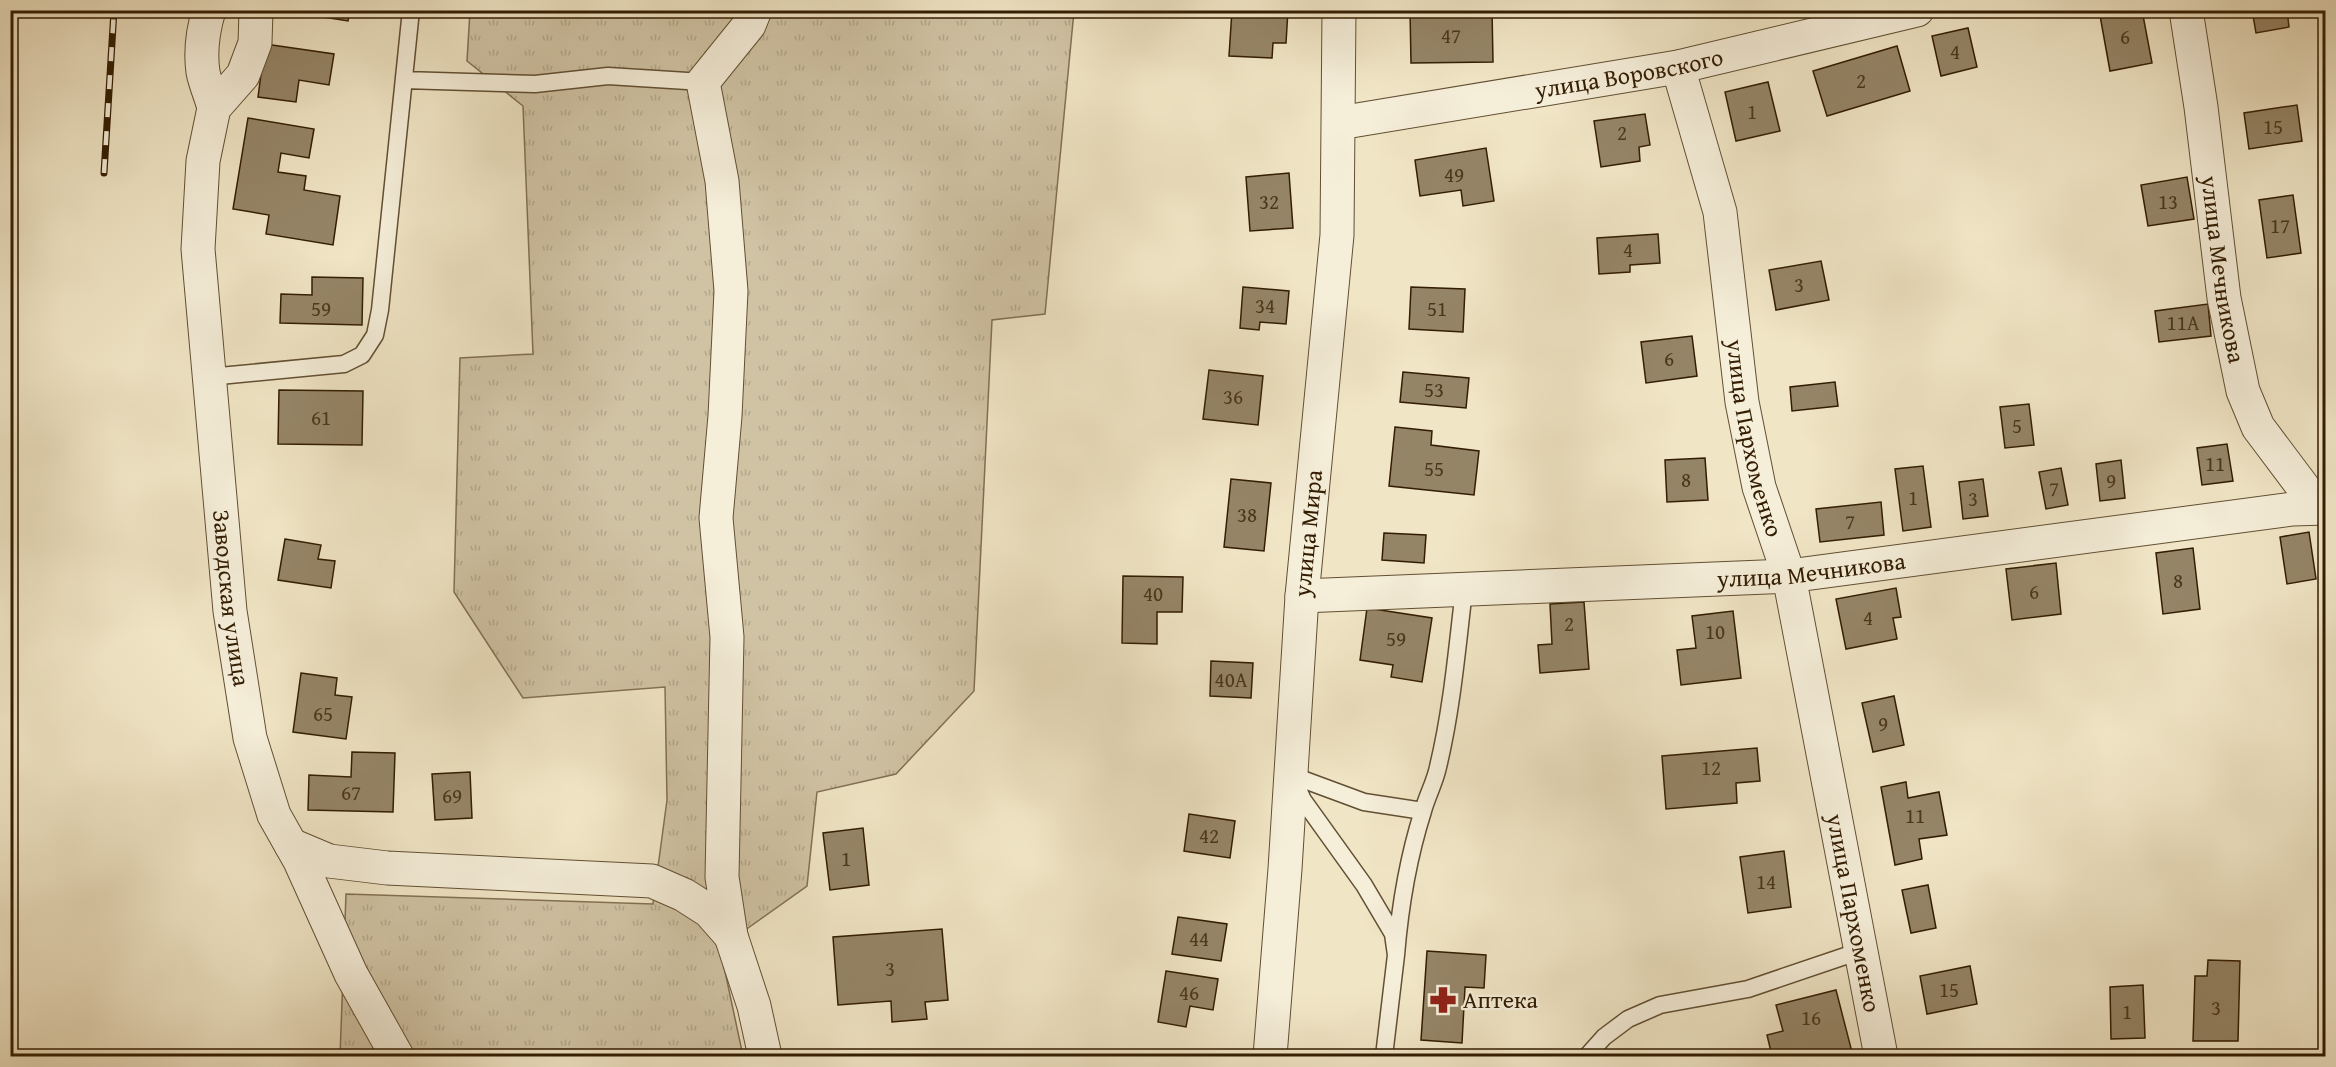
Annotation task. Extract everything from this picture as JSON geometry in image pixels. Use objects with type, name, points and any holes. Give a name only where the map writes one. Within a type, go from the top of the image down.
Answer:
[{"type":"street","points":[[209,10],[204,26],[203,74],[214,108]]},
{"type":"street","name":"Заводская улица","points":[[256,10],[255,43],[243,75],[214,108],[202,161],[198,249],[230,611],[250,738],[274,815],[291,845],[351,974],[397,1056]]},
{"type":"street","points":[[755,10],[749,26],[703,82],[722,181],[731,291],[725,416],[716,518],[727,637],[722,877],[731,936],[754,1006],[765,1056]]},
{"type":"street","name":"улица Мира","points":[[1276,1056],[1302,596],[1337,235],[1339,10]]},
{"type":"street","name":"улица Воровского","points":[[1339,123],[1678,67],[1917,10]]},
{"type":"street","name":"улица Мечникова","points":[[2186,10],[2201,107],[2224,298],[2243,391],[2258,427],[2322,507]]},
{"type":"street","name":"улица Пархоменко","points":[[1678,67],[1720,212],[1742,402],[1759,487],[1789,576],[1860,951],[1886,1056]]},
{"type":"street","name":"улица Мечникова","points":[[1302,596],[1789,576],[2322,507]]},
{"type":"street","points":[[291,845],[329,861],[387,868],[652,881],[684,895],[709,911],[731,936]]},
{"type":"lane","points":[[209,377],[323,368],[344,364],[362,355],[375,334],[380,310],[411,10]]},
{"type":"lane","points":[[404,80],[535,84],[608,76],[703,82]]},
{"type":"lane","points":[[1384,1056],[1400,905],[1423,811],[1447,732],[1464,590]]},
{"type":"lane","points":[[1291,774],[1364,802],[1423,811]]},
{"type":"lane","points":[[1291,774],[1303,800],[1385,918],[1393,934],[1396,955]]},
{"type":"lane","points":[[1587,1056],[1604,1037],[1628,1019],[1659,1005],[1748,989],[1860,951]]},
{"type":"green space","points":[[470,11],[1074,11],[1045,314],[992,320],[974,691],[896,774],[817,792],[807,886],[720,948],[743,1056],[340,1056],[346,894],[653,904],[667,800],[665,687],[523,698],[454,592],[460,358],[533,354],[523,106],[467,61]]},
{"type":"building","points":[[298,10],[350,10],[348,21],[298,13]]},
{"type":"building","points":[[1232,10],[1288,10],[1286,43],[1273,43],[1272,58],[1229,56]]},
{"type":"building","points":[[1410,10],[1492,10],[1493,62],[1411,63]]},
{"type":"building","points":[[2099,10],[2142,10],[2152,63],[2110,71]]},
{"type":"building","points":[[2252,10],[2287,10],[2289,27],[2256,33]]},
{"type":"building","points":[[1968,28],[1977,67],[1941,76],[1932,36]]},
{"type":"building","points":[[265,44],[334,54],[329,85],[299,80],[296,102],[258,97]]},
{"type":"building","points":[[1897,46],[1910,91],[1827,116],[1813,71]]},
{"type":"building","points":[[1768,82],[1780,131],[1736,141],[1725,92]]},
{"type":"building","points":[[2297,105],[2302,141],[2249,149],[2244,113]]},
{"type":"building","points":[[1645,114],[1650,145],[1639,147],[1640,161],[1601,167],[1594,121]]},
{"type":"building","points":[[248,118],[314,129],[309,158],[281,153],[278,172],[306,176],[304,190],[340,196],[333,245],[266,234],[269,215],[233,209]]},
{"type":"building","points":[[1486,148],[1494,201],[1463,206],[1461,190],[1420,196],[1415,160]]},
{"type":"building","points":[[1289,173],[1293,228],[1250,231],[1246,177]]},
{"type":"building","points":[[2187,177],[2194,219],[2148,226],[2141,185]]},
{"type":"building","points":[[2293,195],[2301,253],[2267,258],[2259,200]]},
{"type":"building","points":[[1658,234],[1660,263],[1630,265],[1630,272],[1599,274],[1597,238]]},
{"type":"building","points":[[1821,261],[1829,300],[1776,310],[1769,270]]},
{"type":"building","points":[[312,277],[363,278],[362,325],[280,323],[281,294],[312,295]]},
{"type":"building","points":[[1243,287],[1289,291],[1286,324],[1260,322],[1259,330],[1240,328]]},
{"type":"building","points":[[1411,287],[1465,289],[1463,332],[1409,329]]},
{"type":"building","points":[[2208,304],[2211,336],[2159,342],[2155,311]]},
{"type":"building","points":[[1692,336],[1697,376],[1646,383],[1641,342]]},
{"type":"building","points":[[1209,370],[1263,376],[1258,425],[1203,419]]},
{"type":"building","points":[[1403,372],[1469,378],[1466,408],[1400,402]]},
{"type":"building","points":[[1835,382],[1838,406],[1792,411],[1790,387]]},
{"type":"building","points":[[279,390],[363,391],[362,445],[278,444]]},
{"type":"building","points":[[2029,404],[2034,445],[2005,448],[2000,407]]},
{"type":"building","points":[[1395,427],[1432,431],[1431,445],[1479,451],[1474,495],[1389,486]]},
{"type":"building","points":[[2227,444],[2233,481],[2202,485],[2197,448]]},
{"type":"building","points":[[1705,458],[1708,500],[1667,502],[1665,460]]},
{"type":"building","points":[[2121,460],[2125,498],[2100,501],[2096,464]]},
{"type":"building","points":[[1923,466],[1931,527],[1903,531],[1895,469]]},
{"type":"building","points":[[2061,468],[2068,505],[2046,509],[2039,472]]},
{"type":"building","points":[[1231,479],[1271,483],[1264,551],[1224,547]]},
{"type":"building","points":[[1983,479],[1988,516],[1963,519],[1959,482]]},
{"type":"building","points":[[1881,502],[1884,535],[1820,542],[1816,509]]},
{"type":"building","points":[[2309,532],[2316,579],[2287,584],[2280,537]]},
{"type":"building","points":[[1384,533],[1426,535],[1424,563],[1382,560]]},
{"type":"building","points":[[285,539],[321,545],[318,559],[335,561],[331,588],[278,580]]},
{"type":"building","points":[[2193,548],[2200,609],[2163,614],[2156,553]]},
{"type":"building","points":[[2056,563],[2061,614],[2012,620],[2006,569]]},
{"type":"building","points":[[1123,576],[1183,577],[1182,612],[1157,612],[1157,644],[1122,643]]},
{"type":"building","points":[[1896,588],[1901,617],[1893,618],[1897,639],[1846,649],[1836,599]]},
{"type":"building","points":[[1584,602],[1589,669],[1540,673],[1538,645],[1552,644],[1550,604]]},
{"type":"building","points":[[1367,608],[1432,618],[1422,682],[1391,677],[1393,665],[1360,660]]},
{"type":"building","points":[[1733,611],[1741,678],[1681,685],[1677,650],[1696,648],[1692,616]]},
{"type":"building","points":[[1211,661],[1253,663],[1251,698],[1210,696]]},
{"type":"building","points":[[301,673],[337,678],[335,695],[352,697],[346,739],[293,732]]},
{"type":"building","points":[[1894,696],[1904,745],[1873,752],[1862,703]]},
{"type":"building","points":[[1757,748],[1760,781],[1736,783],[1737,803],[1666,809],[1662,756]]},
{"type":"building","points":[[352,752],[395,753],[393,812],[308,810],[309,775],[351,777]]},
{"type":"building","points":[[470,772],[472,818],[435,820],[432,774]]},
{"type":"building","points":[[1906,782],[1908,798],[1939,792],[1947,835],[1919,839],[1922,859],[1895,865],[1881,787]]},
{"type":"building","points":[[1189,814],[1235,821],[1230,858],[1184,851]]},
{"type":"building","points":[[863,828],[869,885],[830,890],[823,833]]},
{"type":"building","points":[[1784,851],[1791,907],[1748,913],[1740,857]]},
{"type":"building","points":[[1928,885],[1936,928],[1911,933],[1902,890]]},
{"type":"building","points":[[1178,917],[1227,924],[1221,961],[1172,954]]},
{"type":"building","points":[[942,929],[948,1000],[925,1002],[927,1019],[892,1022],[891,1001],[838,1005],[833,937]]},
{"type":"building","points":[[1427,951],[1486,955],[1484,988],[1465,987],[1462,1043],[1421,1040]]},
{"type":"building","points":[[2208,960],[2240,961],[2238,1041],[2193,1041],[2195,976],[2207,976]]},
{"type":"building","points":[[1970,966],[1977,1004],[1927,1014],[1920,976]]},
{"type":"building","points":[[1166,971],[1218,979],[1213,1010],[1190,1006],[1186,1027],[1158,1022]]},
{"type":"building","points":[[2143,985],[2145,1038],[2111,1039],[2110,987]]},
{"type":"building","points":[[1836,990],[1853,1056],[1772,1056],[1767,1035],[1783,1031],[1776,1005]]},
{"type":"railway","points":[[104,173],[114,10]]},
{"type":"place","name":"Аптека","points":[[1443,1000]]}]
